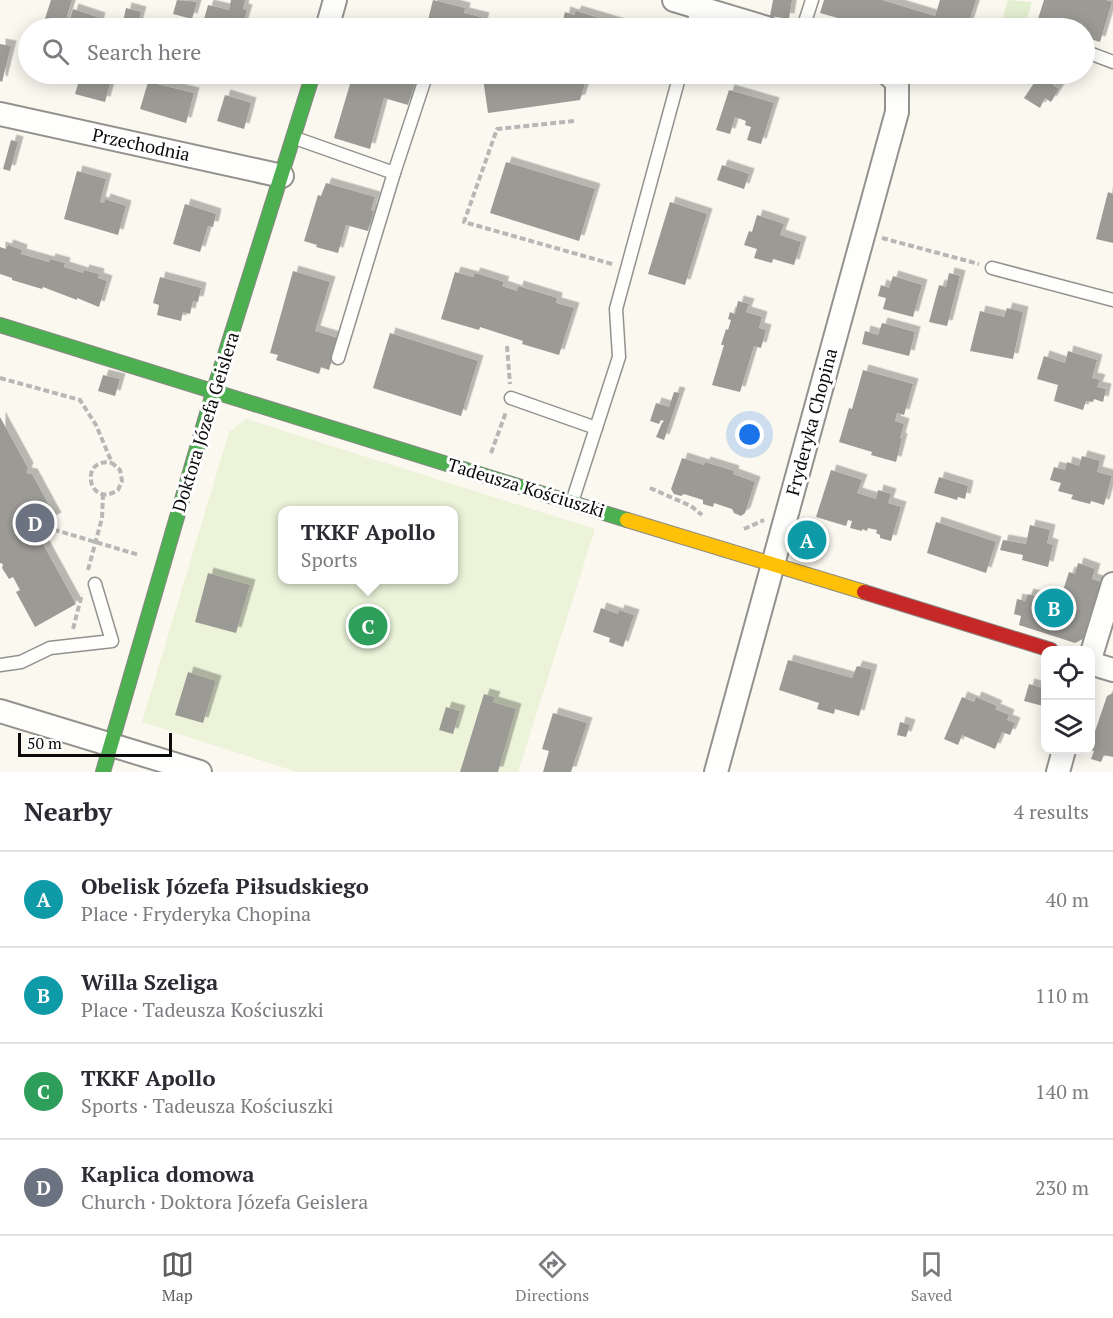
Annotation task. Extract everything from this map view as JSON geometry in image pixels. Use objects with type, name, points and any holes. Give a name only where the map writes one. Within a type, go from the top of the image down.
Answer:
[{"type":"street","points":[[330,18],[335,0]]},
{"type":"street","points":[[674,0],[695,18]]},
{"type":"street","name":"Doktora Józefa Geislera","points":[[103,772],[110,746],[125,645],[213,393],[310,84]]},
{"type":"street","name":"Fryderyka Chopina","points":[[716,772],[897,112],[897,84]]},
{"type":"street","name":"Przechodnia","points":[[0,114],[282,176]]},
{"type":"street","name":"Tadeusza Kościuszki","points":[[0,326],[773,563],[1041,648]]},
{"type":"street","points":[[1094,646],[1113,584]]},
{"type":"street","points":[[1095,663],[1113,670]]},
{"type":"street","points":[[0,711],[200,772]]},
{"type":"street","points":[[1058,772],[1063,754]]},
{"type":"lane","points":[[806,18],[812,0]]},
{"type":"lane","points":[[1095,55],[1113,62]]},
{"type":"lane","points":[[338,358],[422,84]]},
{"type":"lane","points":[[572,502],[619,357],[616,309],[677,84]]},
{"type":"lane","points":[[294,138],[394,173]]},
{"type":"lane","points":[[992,268],[1113,300]]},
{"type":"lane","points":[[511,398],[596,428]]},
{"type":"lane","points":[[0,665],[21,662],[50,648],[125,645],[89,581]]},
{"type":"path","points":[[573,121],[498,129],[464,222],[627,268]]},
{"type":"path","points":[[864,233],[992,268]]},
{"type":"path","points":[[0,378],[80,400],[96,425],[112,463],[122,475],[121,486],[113,493],[103,494],[91,484],[91,474],[93,469],[102,463],[112,463]]},
{"type":"path","points":[[650,488],[691,506],[707,520]]},
{"type":"path","points":[[73,628],[89,581],[102,518],[103,494]]},
{"type":"path","points":[[742,529],[751,527],[771,516]]},
{"type":"path","points":[[45,527],[141,555]]},
{"type":"green space","points":[[1008,0],[1032,2],[1027,18],[1003,18]]},
{"type":"green space","points":[[246,419],[595,529],[518,772],[297,772],[142,722],[229,432]]},
{"type":"building","points":[[51,0],[72,0],[66,18],[45,18]]},
{"type":"building","points":[[177,0],[197,2],[192,18],[173,14]]},
{"type":"building","points":[[231,0],[245,0],[243,9],[247,10],[245,18],[204,18],[208,5],[229,10]]},
{"type":"building","points":[[433,0],[465,8],[464,13],[484,18],[428,18]]},
{"type":"building","points":[[773,0],[792,0],[789,18],[770,16]]},
{"type":"building","points":[[824,0],[882,0],[935,16],[940,0],[976,0],[970,18],[838,18],[820,13]]},
{"type":"building","points":[[1044,0],[1106,0],[1112,2],[1100,42],[1095,40],[1095,18],[1038,18]]},
{"type":"building","points":[[126,8],[141,12],[139,18],[124,18]]},
{"type":"building","points":[[73,9],[100,18],[70,18]]},
{"type":"building","points":[[576,11],[599,18],[564,18],[565,12],[574,15]]},
{"type":"building","points":[[0,44],[11,46],[2,82],[0,81]]},
{"type":"building","points":[[78,84],[110,84],[105,102],[75,94]]},
{"type":"building","points":[[147,84],[194,93],[186,123],[140,109]]},
{"type":"building","points":[[350,84],[415,84],[408,105],[384,98],[370,149],[334,138]]},
{"type":"building","points":[[484,84],[585,84],[580,100],[488,113]]},
{"type":"building","points":[[1033,84],[1054,84],[1059,89],[1051,102],[1045,98],[1040,108],[1024,98]]},
{"type":"building","points":[[729,90],[774,103],[761,144],[747,140],[751,127],[745,125],[746,121],[735,117],[730,134],[716,130]]},
{"type":"building","points":[[225,95],[251,103],[244,129],[217,121]]},
{"type":"building","points":[[11,140],[18,142],[10,171],[3,169]]},
{"type":"building","points":[[506,162],[595,189],[579,241],[490,213]]},
{"type":"building","points":[[722,165],[749,174],[744,189],[717,180]]},
{"type":"building","points":[[77,171],[106,179],[100,202],[104,203],[105,199],[126,206],[118,235],[64,219]]},
{"type":"building","points":[[326,183],[375,197],[371,210],[374,211],[368,231],[346,225],[338,253],[304,241],[318,195],[321,196]]},
{"type":"building","points":[[1108,192],[1113,194],[1113,243],[1096,239]]},
{"type":"building","points":[[670,202],[707,214],[685,285],[648,274]]},
{"type":"building","points":[[185,204],[216,214],[213,227],[208,226],[200,252],[173,244]]},
{"type":"building","points":[[757,215],[784,224],[780,235],[801,242],[794,265],[773,259],[772,263],[754,258],[757,249],[744,245],[749,231],[752,232]]},
{"type":"building","points":[[8,245],[22,250],[21,254],[49,262],[50,259],[65,263],[64,267],[83,273],[84,270],[99,274],[98,278],[107,281],[99,307],[43,287],[42,289],[12,280],[0,274],[0,247],[6,249]]},
{"type":"building","points":[[293,271],[330,282],[315,331],[338,338],[329,370],[321,367],[319,374],[276,360],[278,355],[270,353]]},
{"type":"building","points":[[455,272],[473,277],[475,273],[504,282],[502,286],[517,291],[518,286],[557,298],[556,303],[574,308],[559,355],[522,344],[523,341],[480,327],[479,330],[441,319]]},
{"type":"building","points":[[949,273],[960,276],[947,326],[929,322],[939,285],[946,287]]},
{"type":"building","points":[[893,276],[922,285],[913,317],[883,309],[886,298],[878,296],[881,285],[889,288]]},
{"type":"building","points":[[160,277],[201,288],[198,302],[193,301],[190,314],[183,312],[181,321],[157,315],[159,305],[153,303]]},
{"type":"building","points":[[738,301],[749,304],[746,312],[762,317],[759,328],[766,330],[761,348],[754,346],[740,392],[712,385],[724,345],[721,345],[731,320],[728,319],[730,312],[735,314]]},
{"type":"building","points":[[1007,308],[1023,312],[1013,359],[970,351],[980,311],[1004,317]]},
{"type":"building","points":[[882,323],[915,332],[909,356],[862,344],[865,331],[878,335]]},
{"type":"building","points":[[390,333],[478,361],[461,416],[373,388]]},
{"type":"building","points":[[1068,351],[1097,360],[1092,378],[1100,380],[1097,387],[1106,389],[1103,402],[1094,399],[1093,402],[1086,401],[1083,410],[1054,401],[1058,385],[1037,379],[1044,356],[1065,363]]},
{"type":"building","points":[[863,370],[913,384],[904,415],[897,413],[895,421],[904,424],[896,462],[839,442],[849,408],[852,409]]},
{"type":"building","points":[[103,375],[120,379],[115,396],[98,391]]},
{"type":"building","points":[[674,392],[680,393],[664,440],[656,437],[664,421],[661,420],[659,424],[650,421],[656,403],[669,407]]},
{"type":"building","points":[[0,417],[28,468],[26,473],[32,474],[56,518],[46,523],[44,531],[49,540],[43,544],[76,604],[35,627],[16,592],[20,590],[13,577],[9,579],[2,568],[3,564],[0,563]]},
{"type":"building","points":[[1082,456],[1100,461],[1097,472],[1112,476],[1104,505],[1071,499],[1073,495],[1058,491],[1061,483],[1050,480],[1054,467],[1065,470],[1067,462],[1079,466]]},
{"type":"building","points":[[682,458],[734,471],[733,474],[755,482],[745,513],[741,516],[734,513],[732,509],[714,503],[713,507],[703,504],[703,500],[684,494],[681,496],[674,494],[671,489]]},
{"type":"building","points":[[831,470],[862,480],[857,493],[876,499],[878,490],[891,494],[888,503],[901,507],[891,541],[880,538],[880,535],[876,533],[877,530],[868,528],[867,531],[862,529],[862,531],[850,528],[852,521],[848,520],[846,526],[816,517]]},
{"type":"building","points":[[939,477],[968,486],[965,499],[958,497],[957,500],[934,493]]},
{"type":"building","points":[[936,522],[996,542],[986,573],[927,553]]},
{"type":"building","points":[[1030,525],[1050,530],[1047,543],[1053,545],[1048,567],[1022,560],[1023,555],[1000,550],[1003,540],[1026,544]]},
{"type":"building","points":[[1078,563],[1095,569],[1092,579],[1101,582],[1083,639],[1075,643],[1019,625],[1021,616],[1014,614],[1017,599],[1025,601],[1028,594],[1059,603],[1069,572],[1075,574]]},
{"type":"building","points":[[208,573],[250,585],[236,633],[195,622]]},
{"type":"building","points":[[601,608],[618,614],[619,610],[634,615],[623,647],[609,642],[610,638],[593,632]]},
{"type":"building","points":[[788,660],[852,678],[857,666],[872,670],[859,716],[835,709],[834,714],[817,709],[819,703],[779,690]]},
{"type":"building","points":[[188,672],[216,681],[203,723],[175,715]]},
{"type":"building","points":[[1029,684],[1041,688],[1041,705],[1024,701]]},
{"type":"building","points":[[1113,693],[1113,757],[1104,755],[1101,762],[1091,759],[1095,754],[1095,731],[1107,696]]},
{"type":"building","points":[[484,694],[495,697],[493,702],[516,709],[498,772],[460,772]]},
{"type":"building","points":[[962,697],[974,702],[976,697],[997,706],[995,709],[1009,715],[1007,720],[1015,723],[1010,735],[1002,732],[995,749],[962,735],[958,745],[944,739]]},
{"type":"building","points":[[446,707],[460,711],[453,734],[439,730]]},
{"type":"building","points":[[553,713],[587,723],[571,772],[543,772],[549,751],[542,749]]},
{"type":"building","points":[[900,722],[910,725],[906,737],[897,735]]},
{"type":"traffic: fast","points":[[103,772],[213,393],[310,84]]},
{"type":"traffic: fast","points":[[0,325],[627,520]]},
{"type":"traffic: slow","points":[[627,520],[864,592]]},
{"type":"traffic: jam","points":[[864,592],[1041,647]]},
{"type":"place","name":"Kaplica domowa","points":[[35,523]]},
{"type":"place","name":"Obelisk Józefa Piłsudskiego","points":[[807,540]]},
{"type":"place","name":"Willa Szeliga","points":[[1054,608]]},
{"type":"place","name":"TKKF Apollo","points":[[368,626]]}]
